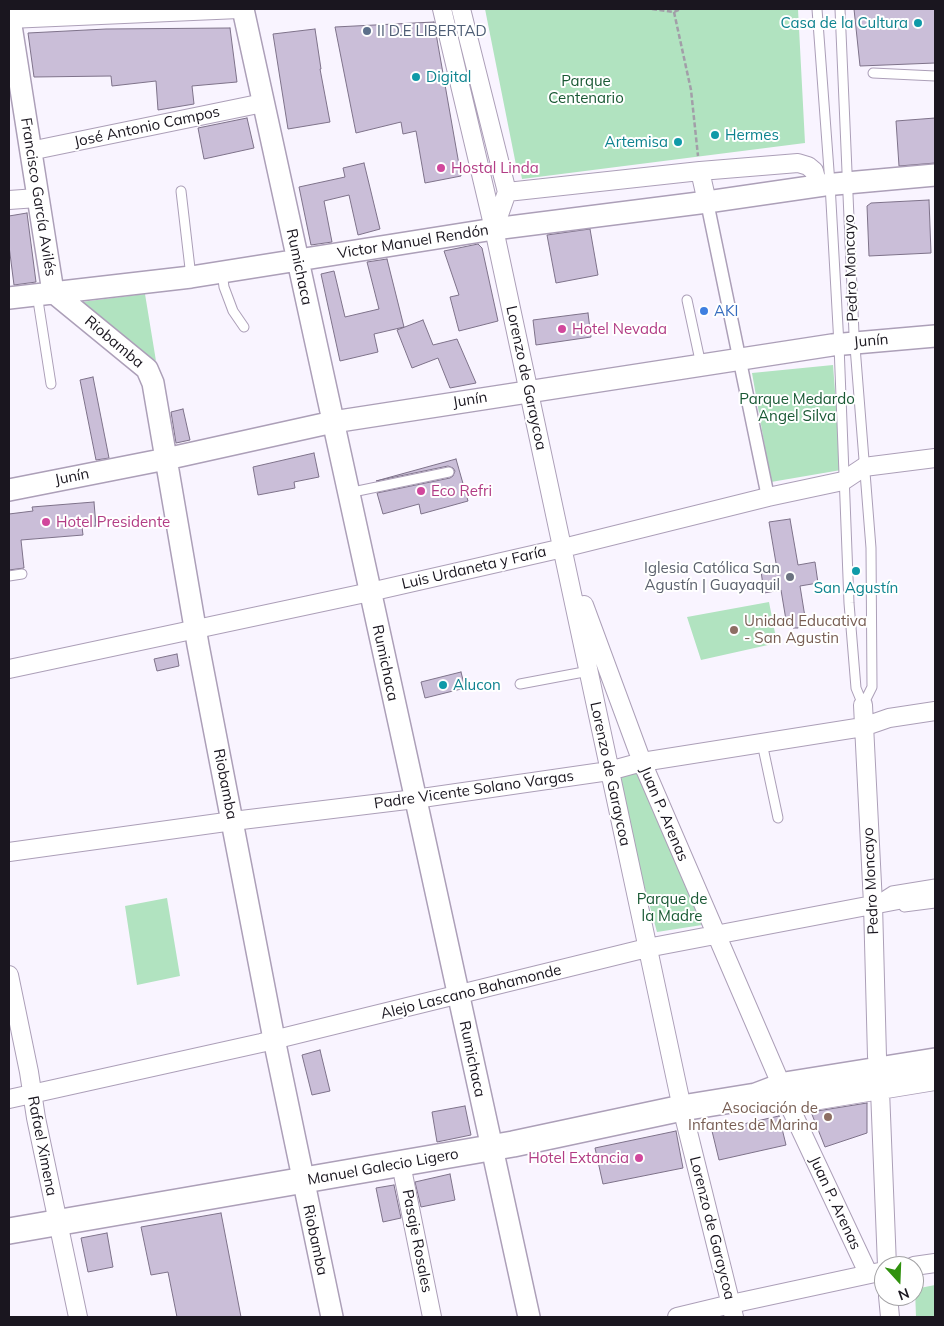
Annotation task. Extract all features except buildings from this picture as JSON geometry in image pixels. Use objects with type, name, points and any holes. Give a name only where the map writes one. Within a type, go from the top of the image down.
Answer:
[{"type":"main road","name":"Manuel Galecio Ligero","points":[[9,1231],[303,1182],[491,1148],[682,1108],[756,1096],[785,1085],[935,1061]]},
{"type":"street","points":[[9,17],[241,9]]},
{"type":"street","name":"Rumichaca","points":[[241,9],[529,1317]]},
{"type":"street","name":"Lorenzo de Garaycoa","points":[[442,9],[494,229],[682,1108],[733,1310]]},
{"type":"street","points":[[461,9],[507,192],[494,229]]},
{"type":"street","name":"Francisco García Avilés","points":[[9,17],[37,198],[45,293]]},
{"type":"street","name":"José Antonio Campos","points":[[30,151],[263,103]]},
{"type":"street","points":[[507,192],[700,171],[798,163],[808,166],[832,184]]},
{"type":"street","points":[[700,171],[768,497]]},
{"type":"street","name":"Victor Manuel Rendón","points":[[9,298],[191,277],[494,229],[832,184],[935,175]]},
{"type":"street","points":[[9,200],[37,198]]},
{"type":"street","name":"Riobamba","points":[[45,293],[147,369],[153,383],[195,630],[274,1039],[332,1317]]},
{"type":"street","name":"Junín","points":[[9,490],[166,459],[333,422],[740,359],[847,344],[935,336]]},
{"type":"street","name":"Luis Urdaneta y Faría","points":[[9,669],[370,592],[563,548],[768,497],[843,481],[864,467],[935,458]]},
{"type":"street","name":"Juan P. Arenas","points":[[563,548],[642,762],[777,1076]]},
{"type":"street","name":"Pedro Moncayo","points":[[863,705],[877,1057]]},
{"type":"street","name":"Padre Vicente Solano Vargas","points":[[9,852],[233,821],[415,799],[609,771],[642,762],[863,727],[889,718],[935,711]]},
{"type":"street","name":"Alejo Lascano Bahamonde","points":[[9,1099],[274,1039],[648,948],[935,893]]},
{"type":"street","name":"Rafael Ximena","points":[[9,975],[78,1317]]},
{"type":"street","name":"Manuel Galecio Ligero","points":[[756,1096],[789,1106],[935,1081]]},
{"type":"street","points":[[880,1090],[886,1256]]},
{"type":"street","name":"Juan P. Arenas","points":[[789,1106],[874,1268]]},
{"type":"street","name":"Pasaje Rosales","points":[[401,1164],[432,1317]]},
{"type":"street","points":[[677,1317],[733,1310],[874,1273]]},
{"type":"lane","name":"Pedro Moncayo","points":[[817,9],[847,344],[864,467],[871,548],[872,687],[863,705]]},
{"type":"lane","name":"Pedro Moncayo","points":[[840,9],[832,184],[847,344],[843,481],[849,603],[856,688],[863,705]]},
{"type":"lane","points":[[873,73],[935,76]]},
{"type":"lane","points":[[181,191],[191,277]]},
{"type":"lane","points":[[222,272],[224,287],[233,311],[244,327]]},
{"type":"lane","points":[[45,293],[51,384]]},
{"type":"lane","points":[[687,300],[701,365]]},
{"type":"lane","points":[[348,493],[449,472]]},
{"type":"lane","points":[[9,576],[22,574]]},
{"type":"lane","points":[[520,684],[589,671]]},
{"type":"lane","points":[[762,743],[778,818]]},
{"type":"lane","points":[[872,904],[892,891],[935,884]]},
{"type":"lane","points":[[872,904],[889,910],[935,903]]},
{"type":"path","points":[[652,9],[674,12],[681,9]]},
{"type":"path","points":[[674,12],[691,90],[700,171]]},
{"type":"green space","name":"Parque Centenario","points":[[485,9],[798,9],[805,143],[522,179],[521,174],[518,175]]},
{"type":"green space","points":[[145,294],[156,361],[73,303]]},
{"type":"green space","name":"Parque Medardo Angel Silva","points":[[833,365],[841,470],[771,482],[752,373]]},
{"type":"green space","points":[[769,602],[777,643],[701,660],[687,617]]},
{"type":"green space","name":"Parque de la Madre","points":[[638,771],[702,925],[657,932],[614,777]]},
{"type":"green space","points":[[167,898],[180,976],[137,985],[125,906]]},
{"type":"green space","points":[[935,1285],[935,1317],[916,1317],[916,1306],[924,1306],[924,1287]]},
{"type":"place","name":"Casa de la Cultura","points":[[918,23]]},
{"type":"place","name":"II D.E LIBERTAD","points":[[367,31]]},
{"type":"place","name":"Digital","points":[[416,77]]},
{"type":"place","name":"Hermes","points":[[715,135]]},
{"type":"place","name":"Artemisa","points":[[678,142]]},
{"type":"place","name":"Hostal Linda","points":[[441,168]]},
{"type":"place","name":"AKI","points":[[704,311]]},
{"type":"place","name":"Hotel Nevada","points":[[562,329]]},
{"type":"place","name":"Eco Refri","points":[[421,491]]},
{"type":"place","name":"Hotel Presidente","points":[[46,522]]},
{"type":"place","name":"San Agustín","points":[[856,571]]},
{"type":"place","name":"Iglesia Católica San Agustín | Guayaquil","points":[[790,577]]},
{"type":"place","name":"Unidad Educativa - San Agustin","points":[[734,630]]},
{"type":"place","name":"Alucon","points":[[443,685]]},
{"type":"place","name":"Asociación de Infantes de Marina","points":[[828,1117]]},
{"type":"place","name":"Hotel Extancia","points":[[639,1158]]}]
